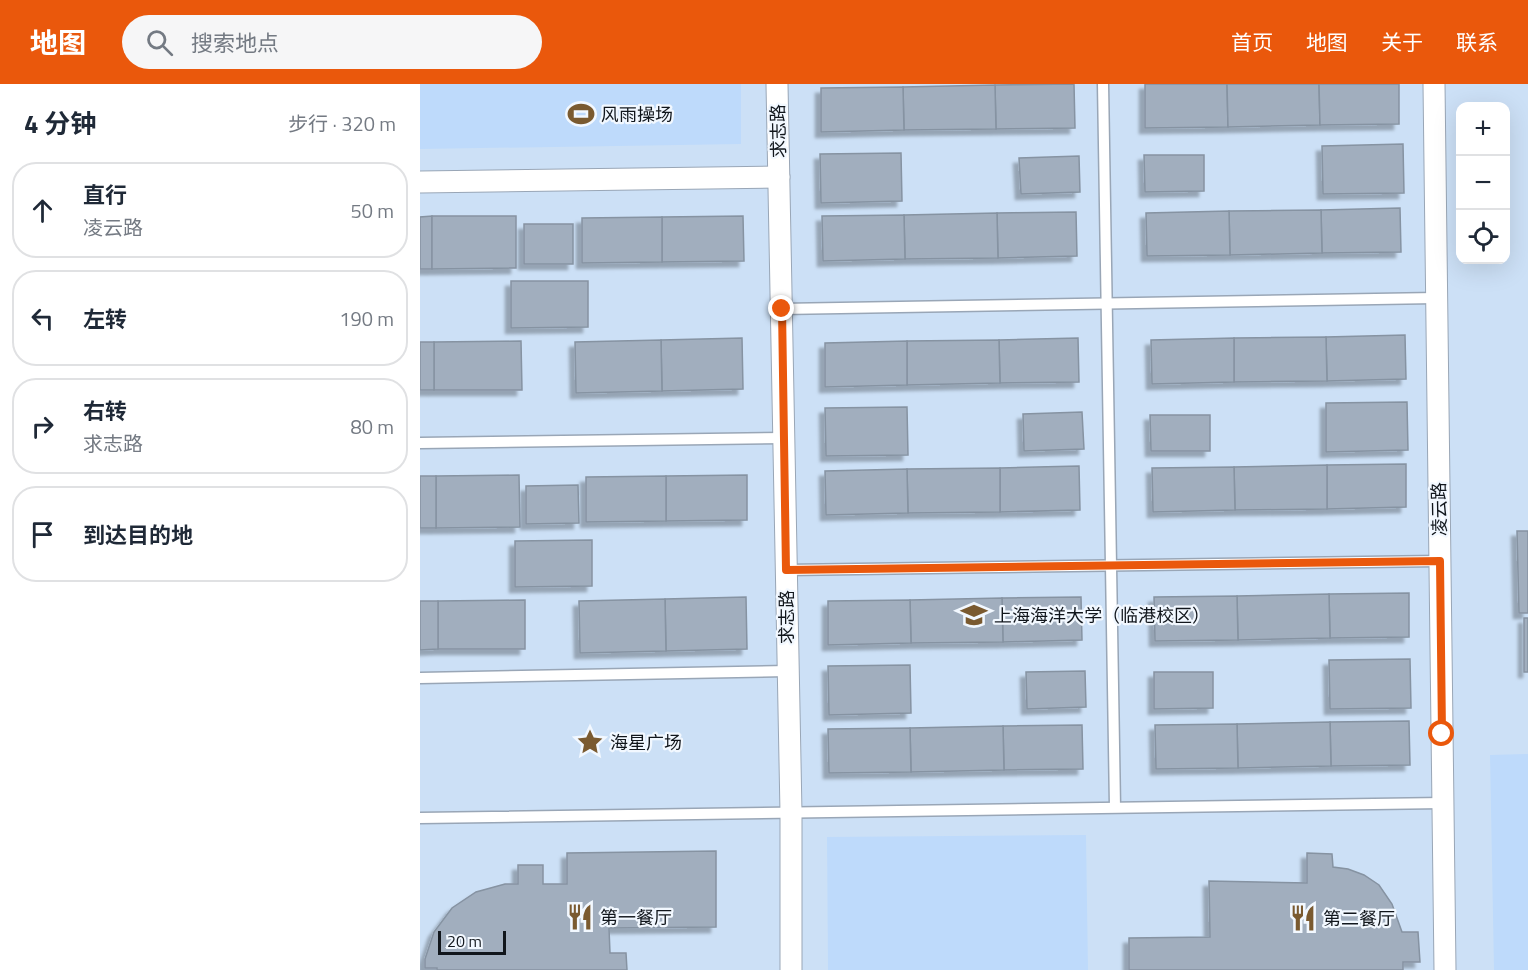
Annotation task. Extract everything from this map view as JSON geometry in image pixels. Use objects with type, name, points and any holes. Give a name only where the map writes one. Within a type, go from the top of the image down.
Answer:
[{"type":"street","name":"求志路","points":[[777,84],[791,970]]},
{"type":"street","name":"凌云路","points":[[1434,84],[1445,970]]},
{"type":"street","points":[[420,182],[779,177]]},
{"type":"lane","points":[[1102,84],[1108,302],[1115,807]]},
{"type":"lane","points":[[782,309],[1436,298]]},
{"type":"lane","points":[[420,443],[784,438]]},
{"type":"lane","points":[[786,570],[1440,561]]},
{"type":"lane","points":[[420,678],[787,670]]},
{"type":"lane","points":[[420,818],[1443,803]]},
{"type":"shaded area","name":"上海海洋大学（临港校区）","points":[[420,84],[1528,84],[1528,970],[420,970]]},
{"type":"shaded area","name":"风雨操场","points":[[420,84],[741,84],[741,144],[420,149]]},
{"type":"shaded area","points":[[1528,754],[1528,970],[1494,970],[1490,755]]},
{"type":"shaded area","points":[[1086,835],[1088,970],[828,970],[827,837]]},
{"type":"building","points":[[1074,84],[1075,128],[996,129],[995,85]]},
{"type":"building","points":[[1145,84],[1227,84],[1228,127],[1145,128]]},
{"type":"building","points":[[1227,84],[1319,84],[1320,125],[1228,127]]},
{"type":"building","points":[[1319,84],[1399,84],[1399,124],[1320,125]]},
{"type":"building","points":[[995,85],[996,129],[904,130],[903,87]]},
{"type":"building","points":[[903,87],[904,130],[821,132],[821,88]]},
{"type":"building","points":[[1403,144],[1404,193],[1323,194],[1322,146]]},
{"type":"building","points":[[901,153],[902,201],[821,203],[820,154]]},
{"type":"building","points":[[1144,155],[1204,155],[1204,191],[1145,192]]},
{"type":"building","points":[[1079,156],[1080,192],[1021,194],[1019,158]]},
{"type":"building","points":[[1400,208],[1401,252],[1322,253],[1321,210]]},
{"type":"building","points":[[1321,210],[1322,253],[1230,255],[1229,211]]},
{"type":"building","points":[[1229,211],[1230,255],[1147,256],[1146,213]]},
{"type":"building","points":[[1076,212],[1077,256],[998,258],[997,213]]},
{"type":"building","points":[[997,213],[998,258],[905,259],[904,215]]},
{"type":"building","points":[[904,215],[905,259],[823,261],[822,216]]},
{"type":"building","points":[[432,216],[432,269],[420,269],[420,217]]},
{"type":"building","points":[[432,216],[516,216],[516,268],[432,269]]},
{"type":"building","points":[[743,216],[744,261],[662,262],[662,217]]},
{"type":"building","points":[[662,217],[662,262],[582,263],[582,218]]},
{"type":"building","points":[[524,224],[573,224],[573,264],[524,264]]},
{"type":"building","points":[[511,281],[588,281],[588,327],[511,328]]},
{"type":"building","points":[[1405,335],[1406,379],[1327,381],[1326,337]]},
{"type":"building","points":[[1326,337],[1327,381],[1234,382],[1234,338]]},
{"type":"building","points":[[742,338],[743,389],[662,391],[661,340]]},
{"type":"building","points":[[1078,338],[1079,382],[1000,383],[999,340]]},
{"type":"building","points":[[1234,338],[1234,382],[1152,384],[1151,340]]},
{"type":"building","points":[[661,340],[662,391],[576,393],[575,342]]},
{"type":"building","points":[[999,340],[1000,383],[907,385],[907,341]]},
{"type":"building","points":[[521,341],[522,390],[434,390],[434,342]]},
{"type":"building","points":[[907,341],[907,385],[825,387],[825,343]]},
{"type":"building","points":[[420,342],[434,342],[434,390],[420,390]]},
{"type":"building","points":[[1407,402],[1408,450],[1326,452],[1326,403]]},
{"type":"building","points":[[907,407],[908,455],[826,456],[825,408]]},
{"type":"building","points":[[1082,412],[1084,449],[1024,451],[1023,414]]},
{"type":"building","points":[[1150,415],[1210,415],[1210,451],[1151,451]]},
{"type":"building","points":[[1406,464],[1406,507],[1327,509],[1327,465]]},
{"type":"building","points":[[1327,465],[1327,509],[1235,510],[1234,467]]},
{"type":"building","points":[[1079,466],[1080,510],[1000,512],[1000,468]]},
{"type":"building","points":[[1234,467],[1235,510],[1153,512],[1152,468]]},
{"type":"building","points":[[1000,468],[1000,512],[908,513],[907,469]]},
{"type":"building","points":[[907,469],[908,513],[826,515],[825,471]]},
{"type":"building","points":[[519,475],[520,527],[436,528],[436,476]]},
{"type":"building","points":[[747,475],[747,520],[666,521],[666,476]]},
{"type":"building","points":[[420,476],[436,476],[436,528],[420,528]]},
{"type":"building","points":[[666,476],[666,521],[586,522],[586,477]]},
{"type":"building","points":[[578,485],[579,523],[526,524],[526,486]]},
{"type":"building","points":[[1517,531],[1528,531],[1528,613],[1519,613]]},
{"type":"building","points":[[592,540],[592,586],[515,587],[515,541]]},
{"type":"building","points":[[1409,593],[1409,637],[1330,638],[1329,594]]},
{"type":"building","points":[[1329,594],[1330,638],[1238,640],[1237,596]]},
{"type":"building","points":[[1237,596],[1238,640],[1155,641],[1154,597]]},
{"type":"building","points":[[746,597],[747,649],[666,651],[665,599]]},
{"type":"building","points":[[1081,597],[1082,640],[1003,642],[1002,598]]},
{"type":"building","points":[[1002,598],[1003,642],[911,643],[910,600]]},
{"type":"building","points":[[665,599],[666,651],[580,653],[579,601]]},
{"type":"building","points":[[525,600],[525,649],[438,649],[438,601]]},
{"type":"building","points":[[910,600],[911,643],[828,645],[828,601]]},
{"type":"building","points":[[420,601],[438,601],[438,649],[420,650]]},
{"type":"building","points":[[1524,618],[1528,618],[1528,672],[1524,672]]},
{"type":"building","points":[[1410,659],[1411,708],[1330,709],[1329,660]]},
{"type":"building","points":[[910,665],[911,713],[829,715],[828,666]]},
{"type":"building","points":[[1085,671],[1086,707],[1027,709],[1026,672]]},
{"type":"building","points":[[1154,672],[1213,672],[1213,708],[1154,709]]},
{"type":"building","points":[[1409,721],[1410,765],[1331,766],[1330,722]]},
{"type":"building","points":[[1330,722],[1331,766],[1238,768],[1237,724]]},
{"type":"building","points":[[1237,724],[1238,768],[1156,769],[1155,725]]},
{"type":"building","points":[[1082,725],[1083,769],[1004,770],[1003,726]]},
{"type":"building","points":[[1003,726],[1004,770],[911,772],[910,728]]},
{"type":"building","points":[[910,728],[911,772],[829,773],[828,729]]},
{"type":"building","name":"第一餐厅","points":[[716,851],[716,927],[609,928],[610,953],[626,953],[627,970],[437,970],[437,968],[425,968],[425,959],[434,932],[452,908],[476,892],[505,884],[518,884],[518,865],[543,865],[543,884],[567,884],[567,853]]},
{"type":"building","name":"第二餐厅","points":[[1307,853],[1332,854],[1333,867],[1348,869],[1364,875],[1379,885],[1392,904],[1402,932],[1418,932],[1420,962],[1403,962],[1403,970],[1129,970],[1129,938],[1210,937],[1209,881],[1307,883]]},
{"type":"place","name":"风雨操场","points":[[581,114]]},
{"type":"place","name":"上海海洋大学（临港校区）","points":[[974,615]]},
{"type":"place","name":"海星广场","points":[[590,742]]},
{"type":"place","name":"第一餐厅","points":[[580,917]]},
{"type":"place","name":"第二餐厅","points":[[1303,918]]},
{"type":"route","points":[[782,309],[786,570],[1440,561],[1442,734]]}]
